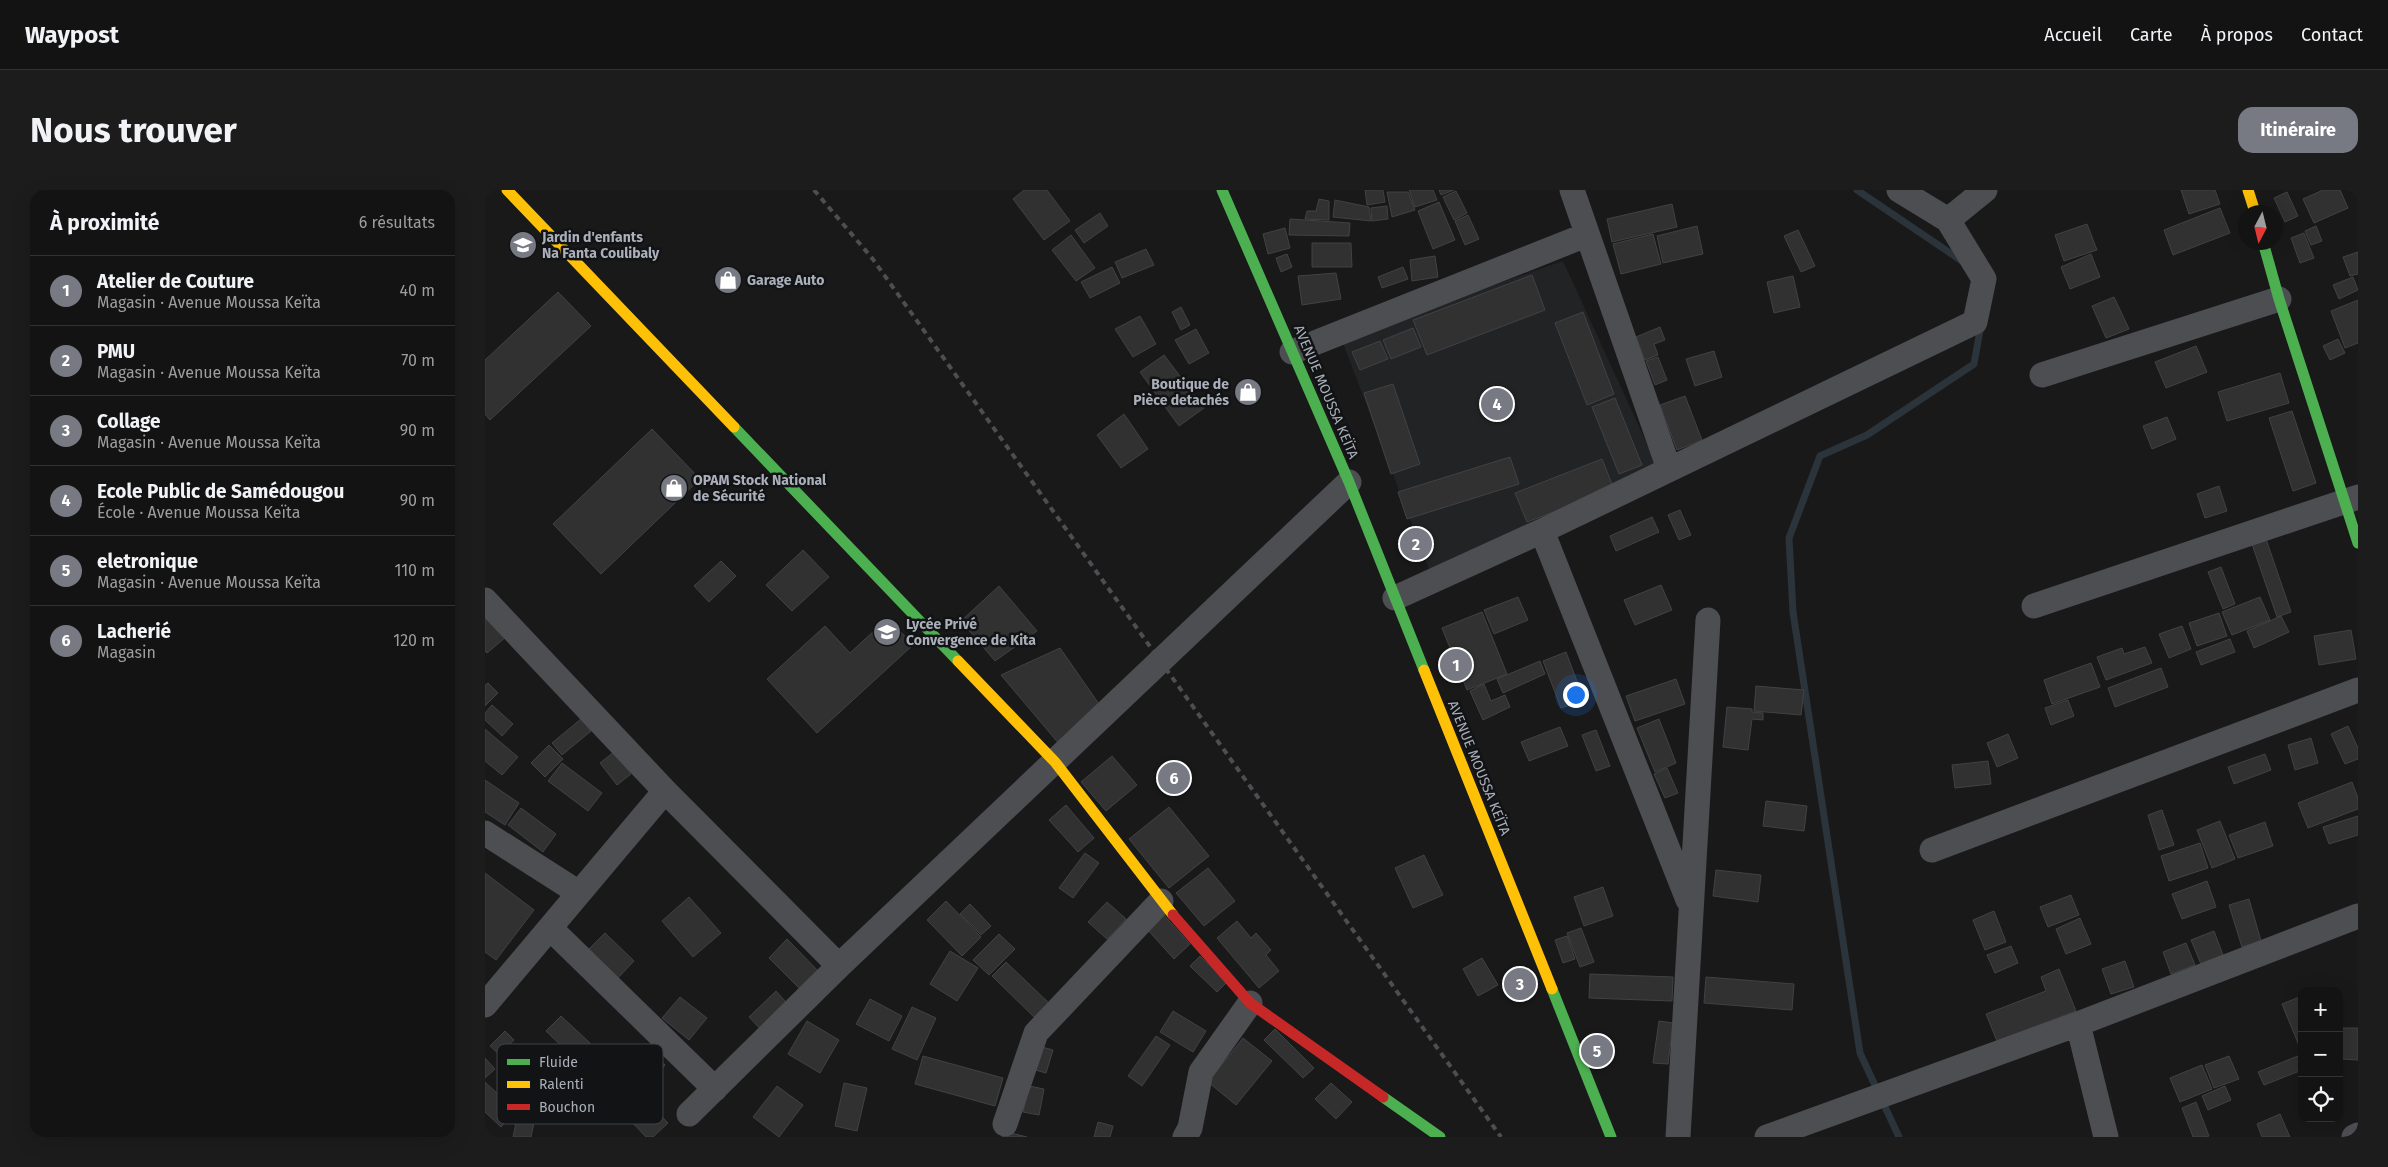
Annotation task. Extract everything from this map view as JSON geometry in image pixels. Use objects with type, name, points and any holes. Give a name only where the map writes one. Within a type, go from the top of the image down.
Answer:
[{"type":"street","points":[[507,190],[1055,762],[1161,901],[1250,1003],[1440,1137]]},
{"type":"street","name":"AVENUE MOUSSA KEÏTA","points":[[1222,190],[1349,482],[1611,1137]]},
{"type":"street","points":[[1572,190],[1586,235],[1669,469]]},
{"type":"street","points":[[1395,598],[1542,531],[1975,322],[1984,279],[1949,220],[1899,190]]},
{"type":"street","points":[[1949,220],[1985,190]]},
{"type":"street","points":[[2248,190],[2253,205]]},
{"type":"street","points":[[1292,352],[1586,235]]},
{"type":"street","points":[[2265,250],[2279,299],[2352,500],[2358,543]]},
{"type":"street","points":[[2042,375],[2279,299]]},
{"type":"street","points":[[689,1114],[839,966],[1349,482]]},
{"type":"street","points":[[2034,606],[2352,500]]},
{"type":"street","points":[[1542,531],[1691,908]]},
{"type":"street","points":[[485,600],[665,791],[839,966]]},
{"type":"street","points":[[1678,1137],[1708,620]]},
{"type":"street","points":[[1932,850],[2358,690]]},
{"type":"street","points":[[485,1005],[665,791]]},
{"type":"street","points":[[485,834],[579,893]]},
{"type":"street","points":[[1005,1124],[1036,1033],[1161,901]]},
{"type":"street","points":[[1767,1137],[2078,1024],[2358,916]]},
{"type":"street","points":[[550,928],[715,1089]]},
{"type":"street","points":[[1185,1137],[1190,1128],[1201,1072],[1250,1003]]},
{"type":"street","points":[[2078,1024],[2106,1137]]},
{"type":"street","points":[[2354,1137],[2358,1135]]},
{"type":"shaded area","points":[[1563,261],[1659,470],[1431,574],[1341,338]]},
{"type":"building","points":[[1024,190],[1047,190],[1070,221],[1044,240],[1013,199]]},
{"type":"building","points":[[1365,190],[1383,190],[1385,202],[1367,205]]},
{"type":"building","points":[[1409,190],[1433,190],[1437,200],[1415,207]]},
{"type":"building","points":[[1439,190],[1454,190],[1441,195]]},
{"type":"building","points":[[2181,190],[2215,190],[2220,204],[2189,214]]},
{"type":"building","points":[[2323,190],[2340,190],[2348,208],[2314,223],[2303,199]]},
{"type":"building","points":[[1456,191],[1467,213],[1454,220],[1443,197]]},
{"type":"building","points":[[1387,192],[1408,192],[1415,210],[1392,217]]},
{"type":"building","points":[[2287,192],[2298,216],[2285,222],[2283,205],[2277,205],[2274,198]]},
{"type":"building","points":[[1319,199],[1329,201],[1329,220],[1305,219],[1307,211],[1316,211]]},
{"type":"building","points":[[1335,200],[1369,207],[1371,221],[1333,217]]},
{"type":"building","points":[[1439,202],[1455,240],[1433,249],[1418,211]]},
{"type":"building","points":[[1672,204],[1677,227],[1612,242],[1607,219]]},
{"type":"building","points":[[1387,206],[1388,219],[1372,221],[1371,208]]},
{"type":"building","points":[[2220,208],[2230,233],[2173,255],[2164,230]]},
{"type":"building","points":[[1100,213],[1108,226],[1084,243],[1075,230]]},
{"type":"building","points":[[1468,215],[1479,239],[1465,245],[1455,221]]},
{"type":"building","points":[[1290,219],[1350,223],[1349,236],[1289,235]]},
{"type":"building","points":[[2087,224],[2097,250],[2064,261],[2055,235]]},
{"type":"building","points":[[1697,226],[1703,254],[1663,263],[1657,236]]},
{"type":"building","points":[[2316,226],[2322,241],[2311,245],[2305,231]]},
{"type":"building","points":[[1285,228],[1290,248],[1268,254],[1263,234]]},
{"type":"building","points":[[1798,230],[1815,266],[1801,272],[1784,236]]},
{"type":"building","points":[[2304,233],[2314,258],[2300,263],[2291,238]]},
{"type":"building","points":[[1653,234],[1661,264],[1621,274],[1613,244]]},
{"type":"building","points":[[1071,235],[1095,268],[1076,281],[1052,250]]},
{"type":"building","points":[[1312,243],[1351,243],[1352,267],[1312,267]]},
{"type":"building","points":[[1146,249],[1154,265],[1122,278],[1115,262]]},
{"type":"building","points":[[2358,252],[2358,274],[2350,276],[2343,257]]},
{"type":"building","points":[[1287,254],[1292,267],[1281,272],[1276,258]]},
{"type":"building","points":[[2091,254],[2100,277],[2070,289],[2061,267]]},
{"type":"building","points":[[1435,256],[1438,277],[1412,281],[1410,260]]},
{"type":"building","points":[[1112,267],[1120,283],[1090,298],[1081,282]]},
{"type":"building","points":[[1403,267],[1408,279],[1382,288],[1378,277]]},
{"type":"building","points":[[1336,273],[1341,299],[1302,305],[1298,276]]},
{"type":"building","points":[[1532,275],[1545,310],[1427,355],[1413,320]]},
{"type":"building","points":[[1793,276],[1800,307],[1774,313],[1767,282]]},
{"type":"building","points":[[2353,277],[2358,290],[2339,299],[2333,285]]},
{"type":"building","points":[[558,292],[591,326],[490,420],[485,414],[485,360]]},
{"type":"building","points":[[2114,297],[2129,329],[2106,338],[2092,306]]},
{"type":"building","points":[[2358,300],[2358,343],[2345,348],[2331,311]]},
{"type":"building","points":[[1181,307],[1190,325],[1181,330],[1172,312]]},
{"type":"building","points":[[1583,312],[1614,394],[1587,405],[1555,323]]},
{"type":"building","points":[[1140,316],[1156,344],[1133,357],[1115,329]]},
{"type":"building","points":[[1660,327],[1665,340],[1654,344],[1658,355],[1645,360],[1636,337]]},
{"type":"building","points":[[1413,328],[1421,347],[1391,359],[1383,340]]},
{"type":"building","points":[[1196,329],[1209,353],[1189,364],[1175,340]]},
{"type":"building","points":[[2338,339],[2345,353],[2330,360],[2323,346]]},
{"type":"building","points":[[1380,341],[1388,359],[1360,370],[1352,352]]},
{"type":"building","points":[[2196,346],[2207,372],[2166,388],[2155,362]]},
{"type":"building","points":[[1714,351],[1722,377],[1695,386],[1686,359]]},
{"type":"building","points":[[1164,355],[1204,408],[1179,426],[1140,372]]},
{"type":"building","points":[[1658,357],[1667,380],[1655,385],[1646,361]]},
{"type":"building","points":[[2280,373],[2289,403],[2227,421],[2218,392]]},
{"type":"building","points":[[1393,384],[1420,464],[1391,474],[1364,393]]},
{"type":"building","points":[[1685,396],[1702,440],[1677,450],[1660,405]]},
{"type":"building","points":[[1615,398],[1642,465],[1619,474],[1592,407]]},
{"type":"building","points":[[2292,411],[2316,483],[2293,491],[2269,418]]},
{"type":"building","points":[[1124,414],[1148,449],[1121,468],[1097,435]]},
{"type":"building","points":[[2167,417],[2176,439],[2152,449],[2143,426]]},
{"type":"building","points":[[652,429],[700,479],[601,574],[553,524]]},
{"type":"building","points":[[1510,457],[1519,484],[1407,519],[1398,492]]},
{"type":"building","points":[[1602,459],[1614,489],[1527,522],[1515,493]]},
{"type":"building","points":[[2219,486],[2227,511],[2205,518],[2197,494]]},
{"type":"building","points":[[1680,510],[1691,535],[1679,540],[1668,515]]},
{"type":"building","points":[[1652,517],[1659,532],[1616,551],[1610,536]]},
{"type":"building","points":[[2266,539],[2291,612],[2277,617],[2252,544]]},
{"type":"building","points":[[803,550],[829,577],[792,611],[766,585]]},
{"type":"building","points":[[721,561],[736,576],[709,602],[694,586]]},
{"type":"building","points":[[2221,567],[2235,604],[2223,609],[2208,572]]},
{"type":"building","points":[[1661,585],[1672,610],[1635,625],[1624,600]]},
{"type":"building","points":[[999,586],[1037,631],[995,661],[961,621]]},
{"type":"building","points":[[1518,597],[1528,620],[1494,634],[1484,610]]},
{"type":"building","points":[[2260,597],[2270,620],[2232,635],[2222,612]]},
{"type":"building","points":[[1482,612],[1507,674],[1467,690],[1442,628]]},
{"type":"building","points":[[2219,613],[2227,636],[2197,646],[2189,623]]},
{"type":"building","points":[[485,614],[506,637],[487,653],[485,651]]},
{"type":"building","points":[[2281,616],[2289,632],[2254,648],[2247,631]]},
{"type":"building","points":[[888,618],[913,645],[817,733],[767,679],[825,626],[850,653]]},
{"type":"building","points":[[2182,626],[2191,649],[2169,658],[2159,634]]},
{"type":"building","points":[[2351,630],[2356,659],[2319,665],[2314,636]]},
{"type":"building","points":[[2230,639],[2235,652],[2201,665],[2196,652]]},
{"type":"building","points":[[2145,647],[2152,663],[2106,680],[2097,657],[2122,648],[2124,654]]},
{"type":"building","points":[[1060,648],[1099,704],[1060,745],[1001,675]]},
{"type":"building","points":[[1566,652],[1584,700],[1561,708],[1543,661]]},
{"type":"building","points":[[1540,661],[1545,674],[1503,693],[1497,679]]},
{"type":"building","points":[[2091,663],[2100,687],[2052,704],[2044,680]]},
{"type":"building","points":[[2161,668],[2168,687],[2115,707],[2108,688]]},
{"type":"building","points":[[1676,679],[1685,704],[1635,721],[1626,696]]},
{"type":"building","points":[[488,683],[498,693],[485,706],[485,685]]},
{"type":"building","points":[[1484,684],[1491,701],[1505,695],[1510,707],[1483,720],[1470,691]]},
{"type":"building","points":[[1756,686],[1804,690],[1801,715],[1754,711]]},
{"type":"building","points":[[2068,700],[2074,716],[2051,725],[2045,708]]},
{"type":"building","points":[[492,705],[513,724],[502,736],[485,720],[485,713]]},
{"type":"building","points":[[1727,707],[1752,709],[1752,712],[1763,713],[1763,720],[1752,719],[1748,750],[1723,747]]},
{"type":"building","points":[[581,719],[591,731],[562,755],[552,743]]},
{"type":"building","points":[[1659,719],[1676,763],[1655,772],[1637,728]]},
{"type":"building","points":[[2348,726],[2358,748],[2358,759],[2345,764],[2331,734]]},
{"type":"building","points":[[1560,727],[1568,746],[1529,761],[1521,742]]},
{"type":"building","points":[[485,729],[518,757],[502,775],[485,761]]},
{"type":"building","points":[[1596,730],[1610,766],[1596,771],[1582,735]]},
{"type":"building","points":[[2008,734],[2018,758],[1997,767],[1987,743]]},
{"type":"building","points":[[2311,738],[2318,763],[2295,770],[2288,745]]},
{"type":"building","points":[[549,745],[563,759],[545,777],[531,763]]},
{"type":"building","points":[[614,752],[631,774],[617,785],[600,763]]},
{"type":"building","points":[[2265,754],[2271,770],[2234,784],[2228,767]]},
{"type":"building","points":[[1112,756],[1137,785],[1106,811],[1081,782]]},
{"type":"building","points":[[1988,761],[1991,784],[1955,788],[1952,765]]},
{"type":"building","points":[[562,763],[602,793],[588,811],[548,781]]},
{"type":"building","points":[[1667,768],[1678,793],[1665,798],[1654,774]]},
{"type":"building","points":[[485,780],[519,803],[505,825],[485,812]]},
{"type":"building","points":[[2352,782],[2358,798],[2358,809],[2308,828],[2298,803]]},
{"type":"building","points":[[1766,801],[1807,806],[1804,831],[1763,826]]},
{"type":"building","points":[[1066,805],[1094,838],[1078,852],[1049,820]]},
{"type":"building","points":[[1169,807],[1209,856],[1169,888],[1129,839]]},
{"type":"building","points":[[521,808],[556,834],[543,852],[508,825]]},
{"type":"building","points":[[2162,810],[2174,845],[2159,850],[2148,815]]},
{"type":"building","points":[[2358,816],[2358,835],[2329,844],[2323,827]]},
{"type":"building","points":[[2220,821],[2235,859],[2212,868],[2197,830]]},
{"type":"building","points":[[2265,822],[2273,846],[2238,858],[2229,835]]},
{"type":"building","points":[[2200,843],[2208,868],[2169,881],[2161,856]]},
{"type":"building","points":[[1085,853],[1099,863],[1073,898],[1059,888]]},
{"type":"building","points":[[1424,855],[1443,895],[1413,908],[1395,868]]},
{"type":"building","points":[[1208,868],[1235,901],[1204,926],[1176,893]]},
{"type":"building","points":[[1716,870],[1761,875],[1758,902],[1713,896]]},
{"type":"building","points":[[485,873],[534,910],[496,960],[485,952]]},
{"type":"building","points":[[2207,881],[2216,907],[2182,919],[2172,894]]},
{"type":"building","points":[[1603,887],[1613,916],[1584,926],[1574,897]]},
{"type":"building","points":[[2071,895],[2079,915],[2048,927],[2040,907]]},
{"type":"building","points":[[689,897],[721,933],[693,957],[662,921]]},
{"type":"building","points":[[2249,899],[2261,941],[2242,947],[2229,905]]},
{"type":"building","points":[[946,901],[981,937],[962,956],[927,920]]},
{"type":"building","points":[[1107,902],[1126,919],[1107,939],[1088,922]]},
{"type":"building","points":[[970,904],[991,926],[981,935],[960,914]]},
{"type":"building","points":[[1994,911],[2006,942],[1985,950],[1973,920]]},
{"type":"building","points":[[1162,913],[1190,944],[1174,959],[1146,928]]},
{"type":"building","points":[[2080,918],[2091,944],[2066,954],[2056,929]]},
{"type":"building","points":[[1237,921],[1251,938],[1256,933],[1271,950],[1266,955],[1279,971],[1259,988],[1217,938]]},
{"type":"building","points":[[1581,928],[1594,962],[1580,967],[1567,933]]},
{"type":"building","points":[[2214,931],[2223,955],[2201,964],[2191,940]]},
{"type":"building","points":[[605,933],[634,961],[616,980],[587,951]]},
{"type":"building","points":[[999,934],[1015,949],[989,975],[973,960]]},
{"type":"building","points":[[1567,936],[1575,959],[1563,963],[1555,940]]},
{"type":"building","points":[[787,939],[825,978],[807,996],[769,958]]},
{"type":"building","points":[[2186,943],[2195,965],[2171,974],[2163,952]]},
{"type":"building","points":[[2011,946],[2018,963],[1995,973],[1987,955]]},
{"type":"building","points":[[950,951],[978,968],[957,1001],[930,984]]},
{"type":"building","points":[[1200,956],[1227,982],[1217,992],[1190,966]]},
{"type":"building","points":[[1482,958],[1498,985],[1478,996],[1463,969]]},
{"type":"building","points":[[2125,961],[2134,987],[2111,994],[2102,969]]},
{"type":"building","points":[[1006,962],[1051,1005],[1037,1020],[992,976]]},
{"type":"building","points":[[2059,969],[2076,1011],[1997,1041],[1986,1014],[2046,991],[2041,977]]},
{"type":"building","points":[[1590,974],[1673,977],[1672,1001],[1589,998]]},
{"type":"building","points":[[1706,977],[1794,984],[1792,1010],[1704,1003]]},
{"type":"building","points":[[776,991],[793,1010],[766,1035],[749,1017]]},
{"type":"building","points":[[680,997],[707,1018],[689,1040],[662,1018]]},
{"type":"building","points":[[2298,998],[2298,1043],[2282,1004]]},
{"type":"building","points":[[870,999],[902,1016],[889,1041],[856,1024]]},
{"type":"building","points":[[912,1007],[936,1018],[917,1060],[892,1049]]},
{"type":"building","points":[[1173,1011],[1206,1031],[1193,1052],[1160,1032]]},
{"type":"building","points":[[561,1016],[590,1043],[559,1044],[546,1031]]},
{"type":"building","points":[[807,1021],[839,1040],[820,1073],[788,1054]]},
{"type":"building","points":[[1659,1021],[1673,1023],[1668,1064],[1653,1063]]},
{"type":"building","points":[[2343,1028],[2358,1028],[2358,1060],[2343,1059]]},
{"type":"building","points":[[1275,1029],[1314,1068],[1303,1078],[1264,1040]]},
{"type":"building","points":[[505,1031],[514,1040],[510,1044],[497,1044],[497,1052],[490,1046]]},
{"type":"building","points":[[1156,1036],[1170,1045],[1142,1086],[1128,1076]]},
{"type":"building","points":[[1243,1038],[1272,1061],[1236,1105],[1208,1082]]},
{"type":"building","points":[[1038,1046],[1053,1050],[1046,1073],[1032,1069]]},
{"type":"building","points":[[923,1056],[1003,1078],[995,1106],[915,1084]]},
{"type":"building","points":[[2229,1056],[2239,1079],[2214,1088],[2205,1065]]},
{"type":"building","points":[[2298,1056],[2298,1072],[2264,1085],[2258,1072]]},
{"type":"building","points":[[485,1058],[495,1069],[485,1078]]},
{"type":"building","points":[[2202,1065],[2212,1089],[2180,1102],[2170,1078]]},
{"type":"building","points":[[485,1082],[497,1093],[497,1123],[485,1112]]},
{"type":"building","points":[[844,1083],[867,1088],[857,1131],[835,1126]]},
{"type":"building","points":[[1331,1083],[1352,1102],[1336,1119],[1315,1099]]},
{"type":"building","points":[[777,1086],[803,1105],[779,1137],[753,1117]]},
{"type":"building","points":[[1029,1086],[1044,1089],[1039,1115],[1023,1112]]},
{"type":"building","points":[[2225,1086],[2231,1100],[2208,1110],[2202,1096]]},
{"type":"building","points":[[2196,1102],[2209,1136],[2193,1137],[2182,1108]]},
{"type":"building","points":[[2280,1114],[2290,1137],[2262,1137],[2257,1124]]},
{"type":"building","points":[[663,1118],[668,1123],[653,1137],[646,1137],[634,1124],[663,1124]]},
{"type":"building","points":[[1098,1122],[1113,1126],[1110,1137],[1094,1137]]},
{"type":"building","points":[[516,1124],[534,1124],[531,1137],[513,1137]]},
{"type":"building","points":[[1003,1131],[1027,1137],[1002,1137]]},
{"type":"waterway","points":[[1857,190],[1962,261]]},
{"type":"waterway","points":[[1899,1137],[1860,1053],[1793,612],[1789,538],[1820,456],[1867,435],[1974,364],[1981,325]]},
{"type":"railway","points":[[814,190],[872,258],[1501,1137]]},
{"type":"traffic: fast","points":[[1222,190],[1349,482],[1424,670]]},
{"type":"traffic: fast","points":[[2265,250],[2279,299],[2358,543]]},
{"type":"traffic: fast","points":[[734,427],[958,661]]},
{"type":"traffic: fast","points":[[1552,989],[1611,1137]]},
{"type":"traffic: fast","points":[[1383,1097],[1440,1137]]},
{"type":"traffic: slow","points":[[507,190],[734,427]]},
{"type":"traffic: slow","points":[[2248,190],[2253,205]]},
{"type":"traffic: slow","points":[[958,661],[1055,762],[1173,915]]},
{"type":"traffic: slow","points":[[1424,670],[1552,989]]},
{"type":"traffic: jam","points":[[1173,915],[1250,1003],[1383,1097]]},
{"type":"place","name":"Jardin d'enfants Na Fanta Coulibaly","points":[[523,245]]},
{"type":"place","name":"Garage Auto","points":[[728,280]]},
{"type":"place","name":"Boutique de Pièce detachés","points":[[1248,392]]},
{"type":"place","name":"Ecole Public de Samédougou","points":[[1497,404]]},
{"type":"place","name":"OPAM Stock National de Sécurité","points":[[674,488]]},
{"type":"place","name":"PMU","points":[[1416,544]]},
{"type":"place","name":"Lycée Privé Convergence de Kita","points":[[887,632]]},
{"type":"place","name":"Atelier de Couture","points":[[1456,665]]},
{"type":"place","name":"Lacherié","points":[[1174,778]]},
{"type":"place","name":"Collage","points":[[1520,984]]},
{"type":"place","name":"eletronique","points":[[1597,1051]]}]
